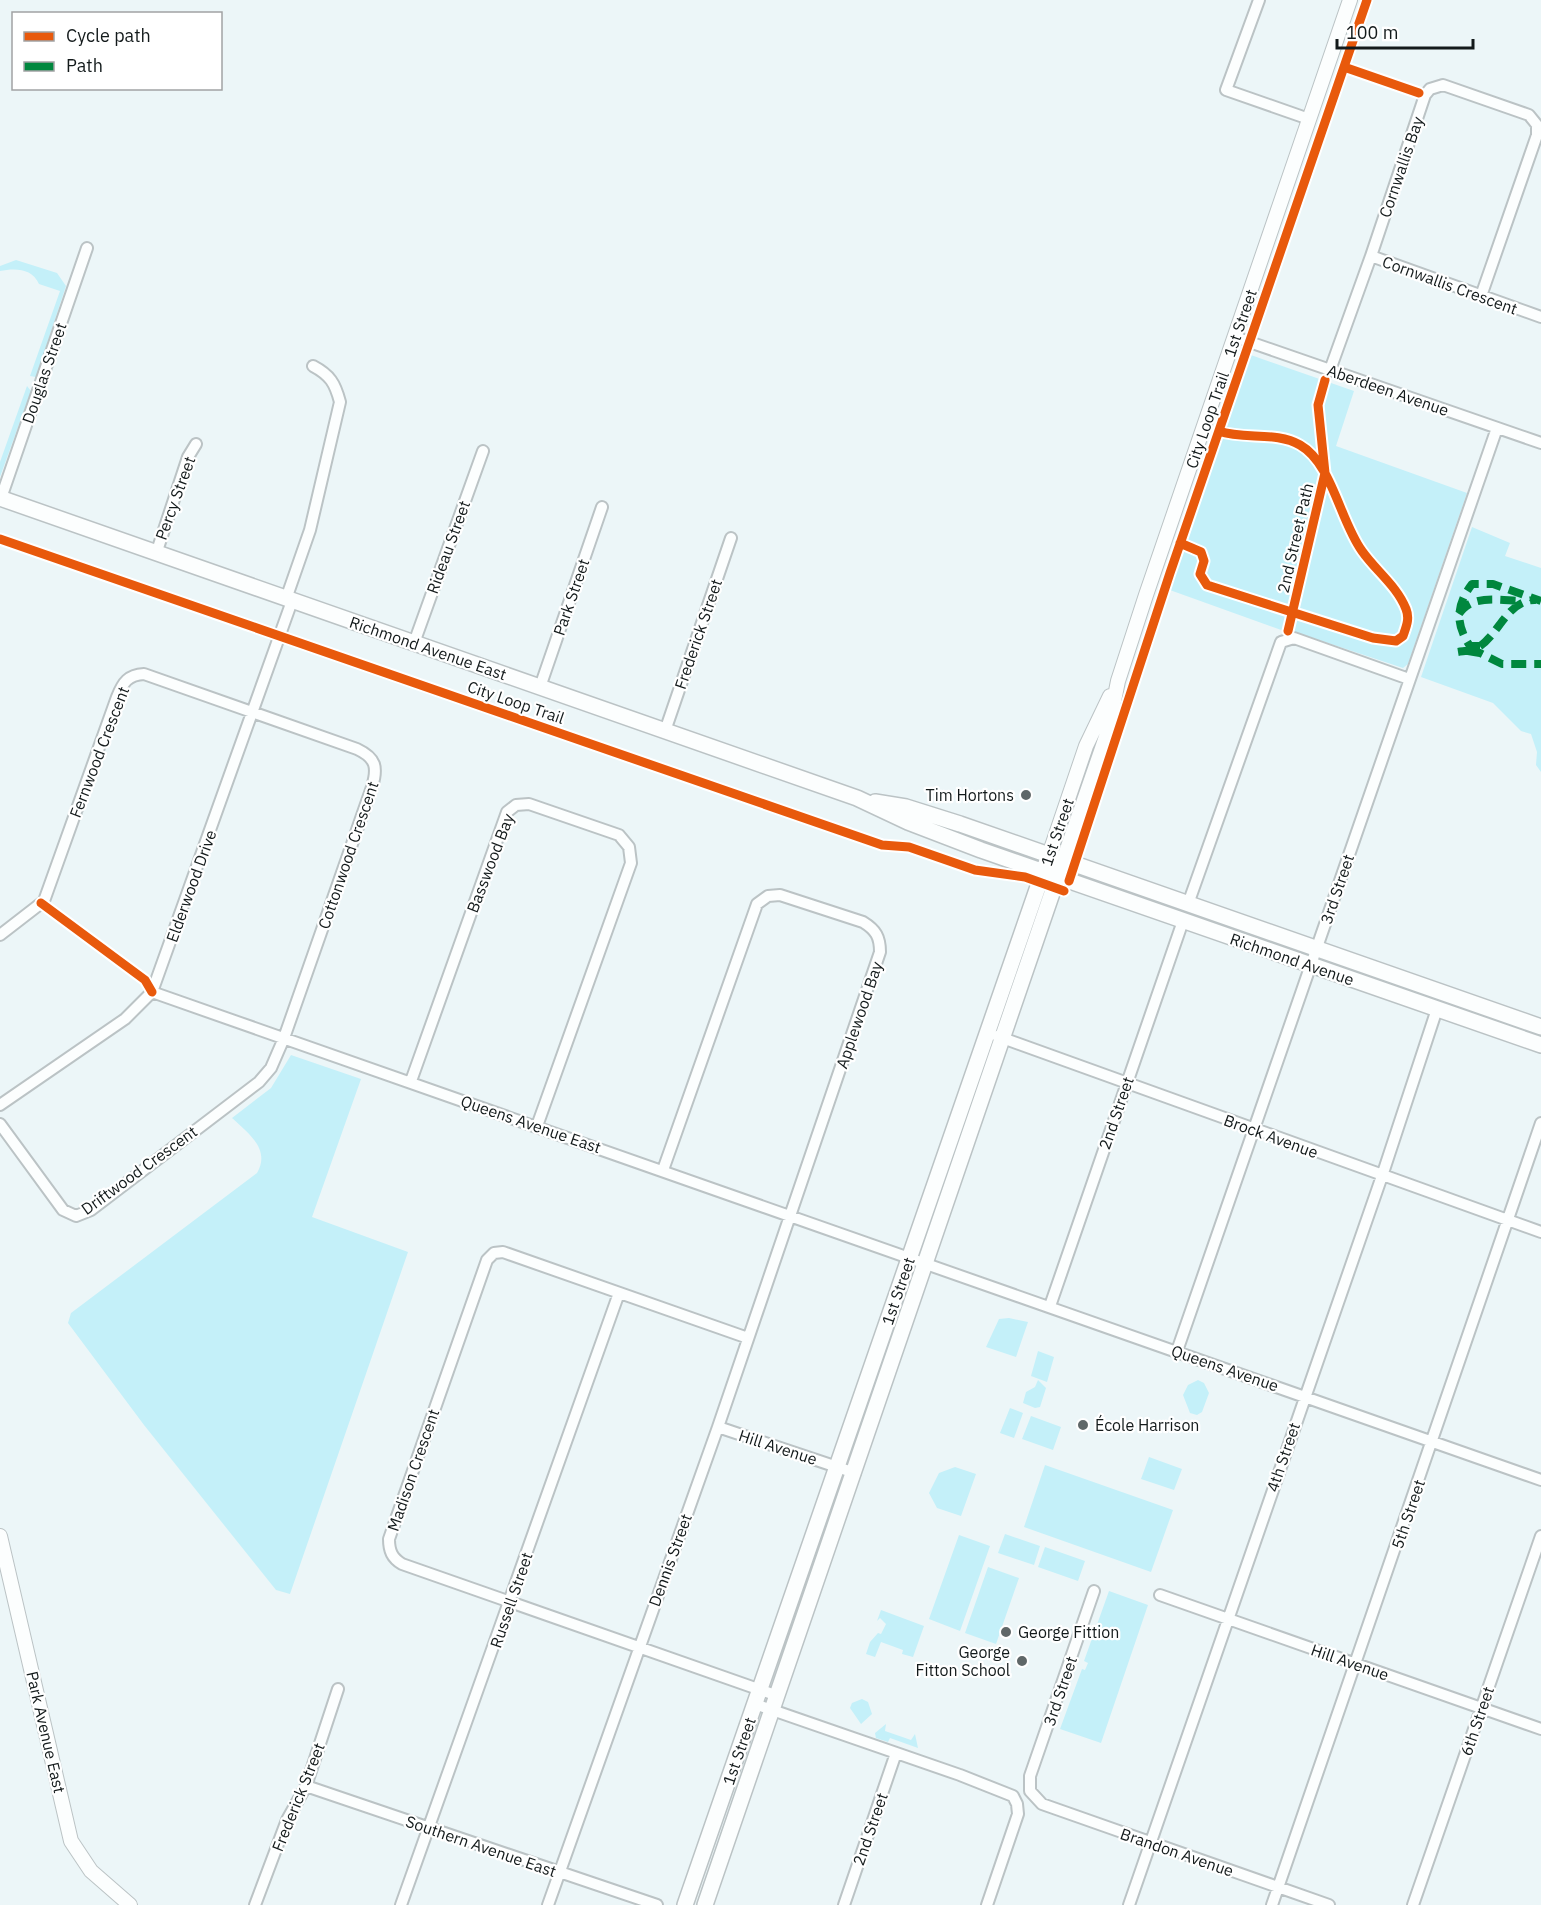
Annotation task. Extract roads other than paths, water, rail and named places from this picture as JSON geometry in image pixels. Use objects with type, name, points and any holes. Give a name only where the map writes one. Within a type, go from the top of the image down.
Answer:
[{"type":"main road","name":"Richmond Avenue East","points":[[0,498],[857,798],[919,827],[1050,874]]},
{"type":"main road","name":"Richmond Avenue East","points":[[857,798],[906,807],[1056,858]]},
{"type":"main road","name":"Richmond Avenue","points":[[1056,858],[1541,1027]]},
{"type":"main road","name":"1st Street","points":[[685,1905],[838,1467],[987,1028],[1056,858]]},
{"type":"main road","name":"Richmond Avenue","points":[[1050,874],[1541,1045]]},
{"type":"main road","name":"1st Street","points":[[705,1905],[1002,1040],[1050,874]]},
{"type":"street","points":[[1259,0],[1227,90],[1309,119]]},
{"type":"street","name":"1st Street","points":[[1056,858],[1108,731],[1118,681],[1350,0]]},
{"type":"street","name":"Cornwallis Bay","points":[[1371,256],[1425,95],[1430,89],[1443,86],[1529,115],[1537,124],[1537,135],[1481,296]]},
{"type":"street","name":"Douglas Street","points":[[0,498],[87,248]]},
{"type":"street","name":"Cornwallis Crescent","points":[[1330,370],[1371,256],[1541,317]]},
{"type":"street","name":"Aberdeen Avenue","points":[[1235,337],[1541,443]]},
{"type":"street","name":"Elderwood Drive","points":[[0,1105],[125,1019],[152,992],[254,712],[289,600],[291,583],[310,530],[340,402],[336,385],[327,373],[313,366]]},
{"type":"street","name":"3rd Street","points":[[1177,1351],[1497,428]]},
{"type":"street","name":"Percy Street","points":[[156,554],[188,457],[196,444]]},
{"type":"street","name":"Rideau Street","points":[[414,643],[483,451]]},
{"type":"street","name":"Park Street","points":[[540,687],[602,507]]},
{"type":"street","name":"Frederick Street","points":[[665,731],[731,538]]},
{"type":"street","points":[[1188,904],[1277,648],[1287,638],[1294,638],[1409,679]]},
{"type":"street","name":"Fernwood Crescent","points":[[0,934],[44,901],[123,683],[133,674],[144,674],[254,712]]},
{"type":"street","name":"Cottonwood Crescent","points":[[254,712],[369,754],[375,763],[376,773],[284,1038]]},
{"type":"street","name":"Basswood Bay","points":[[411,1081],[507,812],[516,805],[529,804],[619,835],[629,847],[631,863],[537,1126]]},
{"type":"street","name":"Applewood Bay","points":[[663,1170],[757,904],[768,896],[780,895],[863,922],[874,929],[880,940],[880,952],[789,1214]]},
{"type":"street","name":"2nd Street","points":[[1050,1306],[1183,921]]},
{"type":"street","name":"Queens Avenue East","points":[[152,992],[909,1256]]},
{"type":"street","name":"4th Street","points":[[1129,1905],[1304,1395],[1382,1176],[1437,1009]]},
{"type":"street","name":"Brock Avenue","points":[[987,1028],[1002,1040],[1541,1232]]},
{"type":"street","name":"Driftwood Crescent","points":[[0,1124],[63,1210],[76,1216],[84,1214],[260,1082],[271,1068],[284,1038]]},
{"type":"street","name":"5th Street","points":[[1272,1905],[1433,1443],[1541,1123]]},
{"type":"street","name":"Dennis Street","points":[[548,1905],[717,1427],[789,1214]]},
{"type":"street","name":"Madison Crescent","points":[[748,1338],[503,1252],[494,1253],[487,1260],[389,1539],[389,1549],[394,1559],[402,1564],[638,1647],[776,1703]]},
{"type":"street","name":"Queens Avenue","points":[[909,1256],[1541,1480]]},
{"type":"street","name":"Russell Street","points":[[401,1905],[430,1829],[619,1293]]},
{"type":"street","name":"Hill Avenue","points":[[717,1427],[855,1473]]},
{"type":"street","name":"Park Avenue East","points":[[0,1536],[71,1841],[91,1871],[130,1905]]},
{"type":"street","name":"6th Street","points":[[1413,1905],[1541,1536]]},
{"type":"street","name":"3rd Street","points":[[1030,1791],[1030,1776],[1094,1591]]},
{"type":"street","name":"Hill Avenue","points":[[1160,1595],[1541,1729]]},
{"type":"street","name":"Frederick Street","points":[[255,1905],[287,1821],[306,1786],[338,1689]]},
{"type":"street","points":[[776,1703],[896,1753],[1008,1792],[1017,1804],[1018,1814],[987,1905]]},
{"type":"street","name":"2nd Street","points":[[844,1905],[896,1753]]},
{"type":"street","name":"Southern Avenue East","points":[[306,1786],[657,1905]]},
{"type":"street","name":"Brandon Avenue","points":[[1030,1791],[1041,1804],[1329,1905]]},
{"type":"place","name":"Tim Hortons","points":[[1026,795]]},
{"type":"place","name":"École Harrison","points":[[1083,1425]]},
{"type":"place","name":"George Fittion","points":[[1006,1632]]},
{"type":"place","name":"George Fitton School","points":[[1022,1661]]}]
